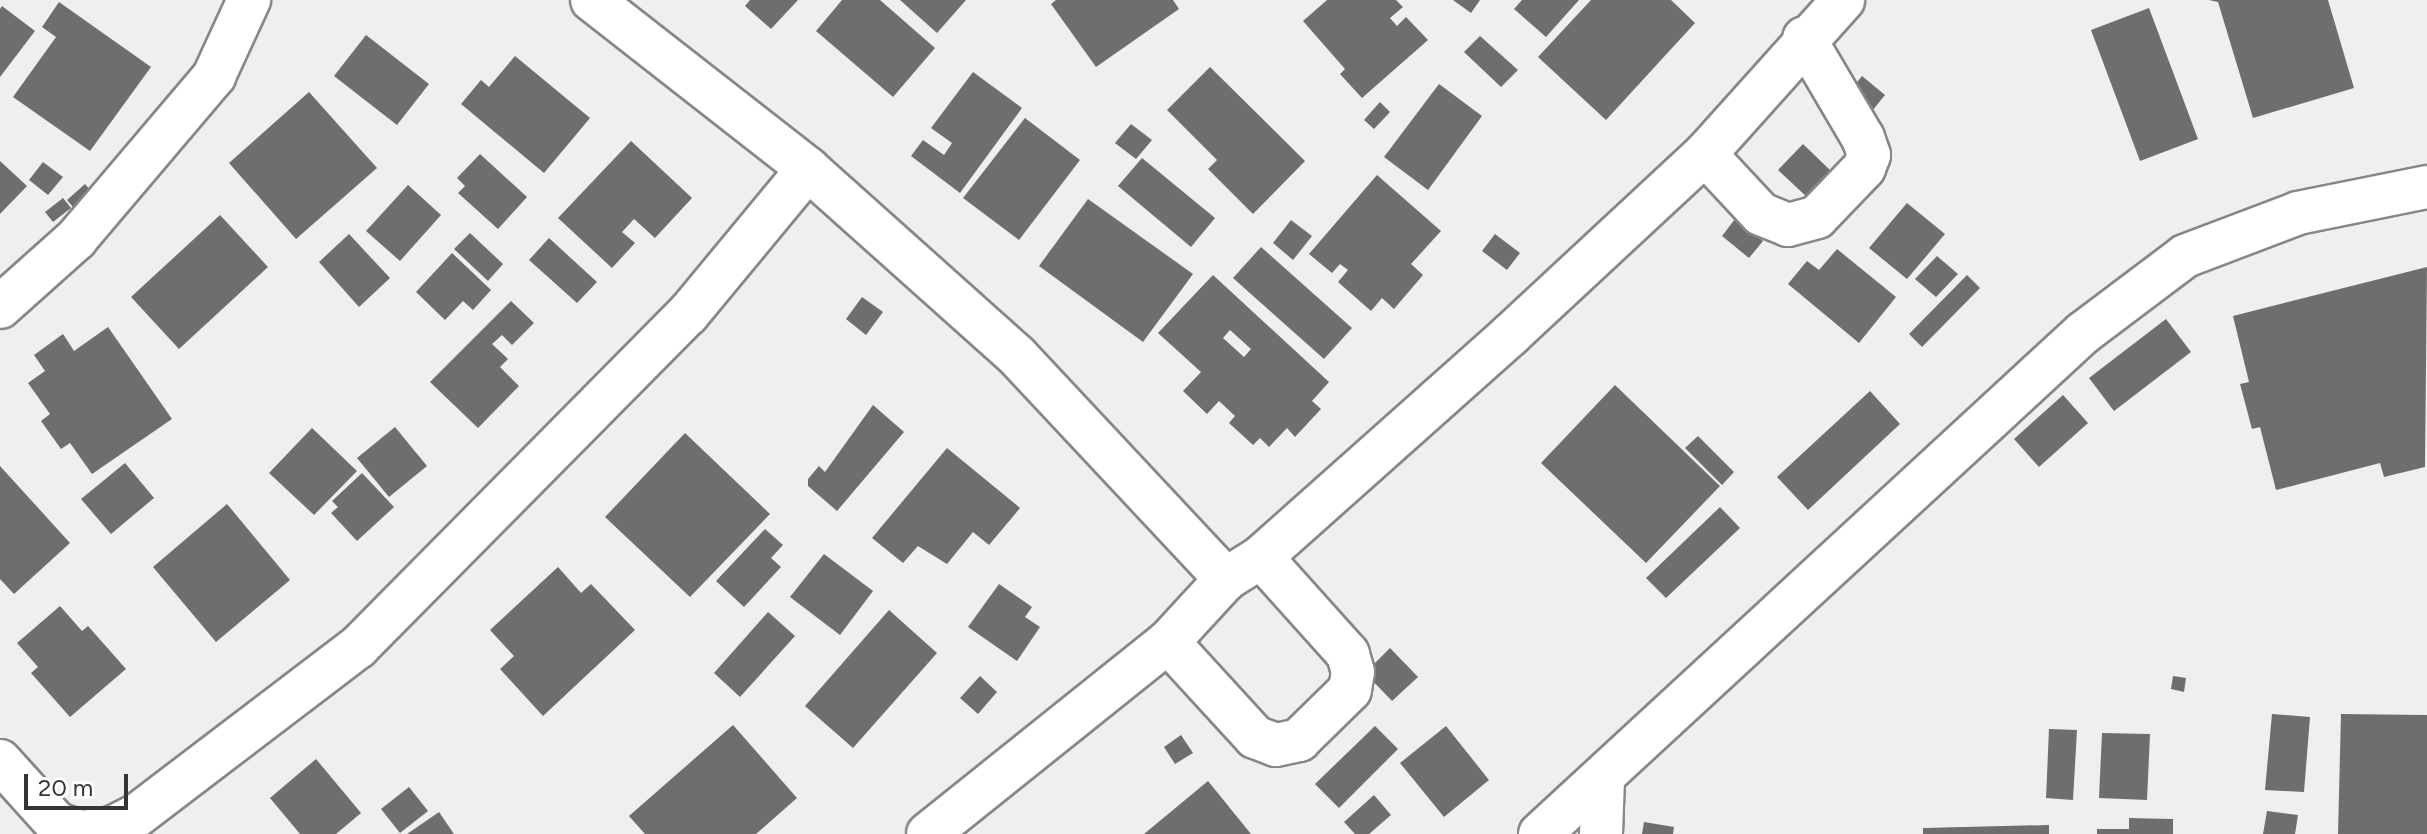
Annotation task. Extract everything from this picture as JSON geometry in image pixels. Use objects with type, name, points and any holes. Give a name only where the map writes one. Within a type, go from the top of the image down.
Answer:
[{"type":"street","points":[[0,307],[76,239],[214,76],[249,0]]},
{"type":"street","points":[[592,0],[808,169],[1071,408],[1226,579]]},
{"type":"street","points":[[928,834],[1168,642],[1226,579],[1261,557],[1705,154],[1804,38],[1843,0]]},
{"type":"street","points":[[1705,154],[1761,214],[1788,225],[1817,217],[1864,168],[1869,155],[1863,138],[1804,38]]},
{"type":"street","points":[[0,761],[56,823],[80,832],[112,828],[136,816],[368,637],[688,314],[808,169]]},
{"type":"street","points":[[1540,834],[2083,333],[2185,256],[2298,213],[2427,187]]},
{"type":"street","points":[[1168,642],[1255,737],[1276,745],[1299,740],[1350,690],[1353,672],[1348,654],[1261,557]]},
{"type":"street","points":[[1601,834],[1603,779]]},
{"type":"building","points":[[750,0],[798,0],[771,29],[745,6]]},
{"type":"building","points":[[842,0],[880,0],[935,48],[893,97],[816,31]]},
{"type":"building","points":[[900,0],[966,0],[937,33]]},
{"type":"building","points":[[1056,0],[1173,0],[1179,9],[1096,67],[1051,4]]},
{"type":"building","points":[[1327,0],[1396,0],[1403,7],[1390,18],[1397,26],[1406,17],[1428,40],[1362,98],[1340,74],[1345,69],[1303,21]]},
{"type":"building","points":[[1453,0],[1480,0],[1471,13]]},
{"type":"building","points":[[1522,0],[1579,0],[1546,37],[1514,9]]},
{"type":"building","points":[[1591,0],[1671,0],[1695,23],[1606,120],[1538,57]]},
{"type":"building","points":[[2209,0],[2328,0],[2354,88],[2253,118],[2218,2]]},
{"type":"building","points":[[59,2],[151,67],[90,151],[13,97],[56,37],[42,27]]},
{"type":"building","points":[[2,6],[35,31],[0,77],[0,9]]},
{"type":"building","points":[[2149,8],[2198,139],[2140,161],[2091,30]]},
{"type":"building","points":[[366,35],[429,84],[397,125],[334,76]]},
{"type":"building","points":[[1480,36],[1518,70],[1501,87],[1464,52]]},
{"type":"building","points":[[515,56],[590,118],[544,173],[461,104],[481,80],[489,87]]},
{"type":"building","points":[[1210,67],[1305,161],[1253,214],[1208,169],[1217,160],[1167,110]]},
{"type":"building","points":[[973,72],[1022,108],[960,193],[911,156],[923,140],[944,155],[952,143],[931,128]]},
{"type":"building","points":[[1862,76],[1885,95],[1868,116],[1844,98]]},
{"type":"building","points":[[1439,84],[1482,116],[1428,190],[1384,157]]},
{"type":"building","points":[[309,92],[377,168],[296,239],[229,163]]},
{"type":"building","points":[[1380,102],[1390,112],[1374,129],[1364,120]]},
{"type":"building","points":[[1025,118],[1080,160],[1019,240],[963,198]]},
{"type":"building","points":[[1131,124],[1152,140],[1136,159],[1115,143]]},
{"type":"building","points":[[631,141],[692,198],[655,238],[634,219],[622,232],[635,243],[612,268],[558,218]]},
{"type":"building","points":[[1803,144],[1832,172],[1808,198],[1778,170]]},
{"type":"building","points":[[480,154],[527,197],[498,229],[458,193],[465,186],[457,178]]},
{"type":"building","points":[[1142,158],[1215,218],[1191,247],[1118,186]]},
{"type":"building","points":[[0,161],[27,186],[0,214]]},
{"type":"building","points":[[43,162],[63,177],[48,195],[29,180]]},
{"type":"building","points":[[1377,175],[1441,231],[1411,264],[1423,275],[1394,309],[1382,298],[1371,311],[1338,282],[1348,270],[1340,264],[1332,273],[1309,254]]},
{"type":"building","points":[[85,184],[96,197],[78,213],[67,200]]},
{"type":"building","points":[[408,185],[441,215],[400,261],[366,231]]},
{"type":"building","points":[[63,198],[71,208],[53,222],[45,212]]},
{"type":"building","points":[[1088,199],[1193,274],[1143,342],[1039,266]]},
{"type":"building","points":[[1907,203],[1945,234],[1907,279],[1869,248]]},
{"type":"building","points":[[220,215],[268,267],[179,349],[131,297]]},
{"type":"building","points":[[1735,219],[1763,241],[1749,258],[1722,236]]},
{"type":"building","points":[[1291,220],[1312,236],[1293,260],[1273,243]]},
{"type":"building","points":[[470,233],[503,264],[488,281],[454,249]]},
{"type":"building","points":[[349,234],[390,278],[359,307],[319,262]]},
{"type":"building","points":[[1495,234],[1520,253],[1507,270],[1482,251]]},
{"type":"building","points":[[549,238],[597,282],[577,303],[529,260]]},
{"type":"building","points":[[1261,247],[1352,328],[1324,359],[1233,278]]},
{"type":"building","points":[[1837,249],[1896,297],[1859,343],[1788,284],[1807,261],[1819,270]]},
{"type":"building","points":[[452,253],[491,290],[473,310],[463,301],[445,320],[416,292]]},
{"type":"building","points":[[1937,256],[1958,274],[1936,297],[1915,279]]},
{"type":"building","points":[[2427,267],[2425,467],[2384,477],[2380,463],[2276,490],[2260,427],[2252,429],[2240,384],[2249,382],[2233,316]]},
{"type":"building","points":[[1213,275],[1329,382],[1312,401],[1321,409],[1295,437],[1287,428],[1269,447],[1260,438],[1253,445],[1229,423],[1235,416],[1219,401],[1207,414],[1183,391],[1201,372],[1158,333]],"holes":[[[1230,330],[1251,349],[1244,357],[1223,338]]]},
{"type":"building","points":[[1967,275],[1980,288],[1922,347],[1909,334]]},
{"type":"building","points":[[862,297],[883,312],[866,335],[846,319]]},
{"type":"building","points":[[511,301],[534,323],[512,345],[502,335],[492,344],[508,359],[500,367],[519,386],[478,428],[430,382]]},
{"type":"building","points":[[2166,319],[2191,352],[2114,411],[2089,378]]},
{"type":"building","points":[[108,327],[172,419],[92,474],[70,443],[61,449],[41,421],[50,414],[28,383],[45,371],[34,355],[63,334],[74,351]]},
{"type":"building","points":[[1615,385],[1720,486],[1646,563],[1541,463]]},
{"type":"building","points":[[1870,391],[1900,424],[1808,510],[1777,477]]},
{"type":"building","points":[[2063,395],[2088,423],[2039,467],[2014,439]]},
{"type":"building","points":[[873,405],[904,432],[837,511],[808,486],[808,479],[819,466],[825,472]]},
{"type":"building","points":[[395,427],[427,466],[389,497],[357,458]]},
{"type":"building","points":[[312,428],[357,471],[314,515],[269,473]]},
{"type":"building","points":[[685,433],[770,514],[690,597],[605,517]]},
{"type":"building","points":[[1698,436],[1734,472],[1722,485],[1685,448]]},
{"type":"building","points":[[947,448],[1020,508],[989,545],[973,532],[947,564],[918,546],[903,563],[872,538]]},
{"type":"building","points":[[125,463],[154,498],[111,534],[81,499]]},
{"type":"building","points":[[0,466],[70,543],[14,594],[0,579]]},
{"type":"building","points":[[362,473],[394,507],[357,541],[331,513],[338,507],[332,501]]},
{"type":"building","points":[[227,504],[290,580],[216,642],[153,567]]},
{"type":"building","points":[[1720,507],[1740,528],[1666,598],[1646,578]]},
{"type":"building","points":[[765,529],[783,545],[771,558],[781,567],[744,607],[716,581]]},
{"type":"building","points":[[824,554],[873,591],[840,635],[790,597]]},
{"type":"building","points":[[558,567],[581,593],[591,584],[635,630],[543,716],[500,669],[514,656],[490,630]]},
{"type":"building","points":[[999,584],[1032,607],[1025,617],[1040,627],[1017,661],[968,627]]},
{"type":"building","points":[[60,606],[82,631],[88,626],[126,669],[70,717],[31,673],[38,667],[17,643]]},
{"type":"building","points":[[889,610],[937,653],[853,748],[805,706]]},
{"type":"building","points":[[768,612],[795,636],[740,697],[714,673]]},
{"type":"building","points":[[1390,648],[1418,677],[1392,701],[1365,673]]},
{"type":"building","points":[[980,676],[997,692],[978,714],[960,698]]},
{"type":"building","points":[[2173,676],[2186,678],[2184,692],[2171,689]]},
{"type":"building","points":[[2272,714],[2310,717],[2304,792],[2265,790]]},
{"type":"building","points":[[2341,714],[2427,715],[2427,834],[2338,834]]},
{"type":"building","points":[[733,725],[797,798],[756,834],[645,834],[629,816]]},
{"type":"building","points":[[1375,726],[1398,749],[1339,808],[1315,784]]},
{"type":"building","points":[[1446,726],[1489,780],[1444,817],[1400,763]]},
{"type":"building","points":[[2049,729],[2077,730],[2073,800],[2046,798]]},
{"type":"building","points":[[2102,733],[2150,734],[2147,800],[2099,798]]},
{"type":"building","points":[[1181,735],[1193,753],[1175,764],[1164,747]]},
{"type":"building","points":[[316,759],[361,813],[336,834],[300,834],[270,798]]},
{"type":"building","points":[[1208,781],[1251,834],[1144,834]]},
{"type":"building","points":[[409,787],[428,811],[400,833],[381,809]]},
{"type":"building","points":[[1374,795],[1391,815],[1369,834],[1355,834],[1344,822]]},
{"type":"building","points":[[2267,811],[2298,815],[2295,834],[2263,834]]},
{"type":"building","points":[[439,812],[454,834],[407,834]]},
{"type":"building","points":[[2129,818],[2173,819],[2173,834],[2097,834],[2097,829],[2129,829]]},
{"type":"building","points":[[1644,822],[1674,827],[1673,834],[1642,834]]},
{"type":"building","points":[[2049,825],[2049,834],[1923,834],[1923,828]]}]
